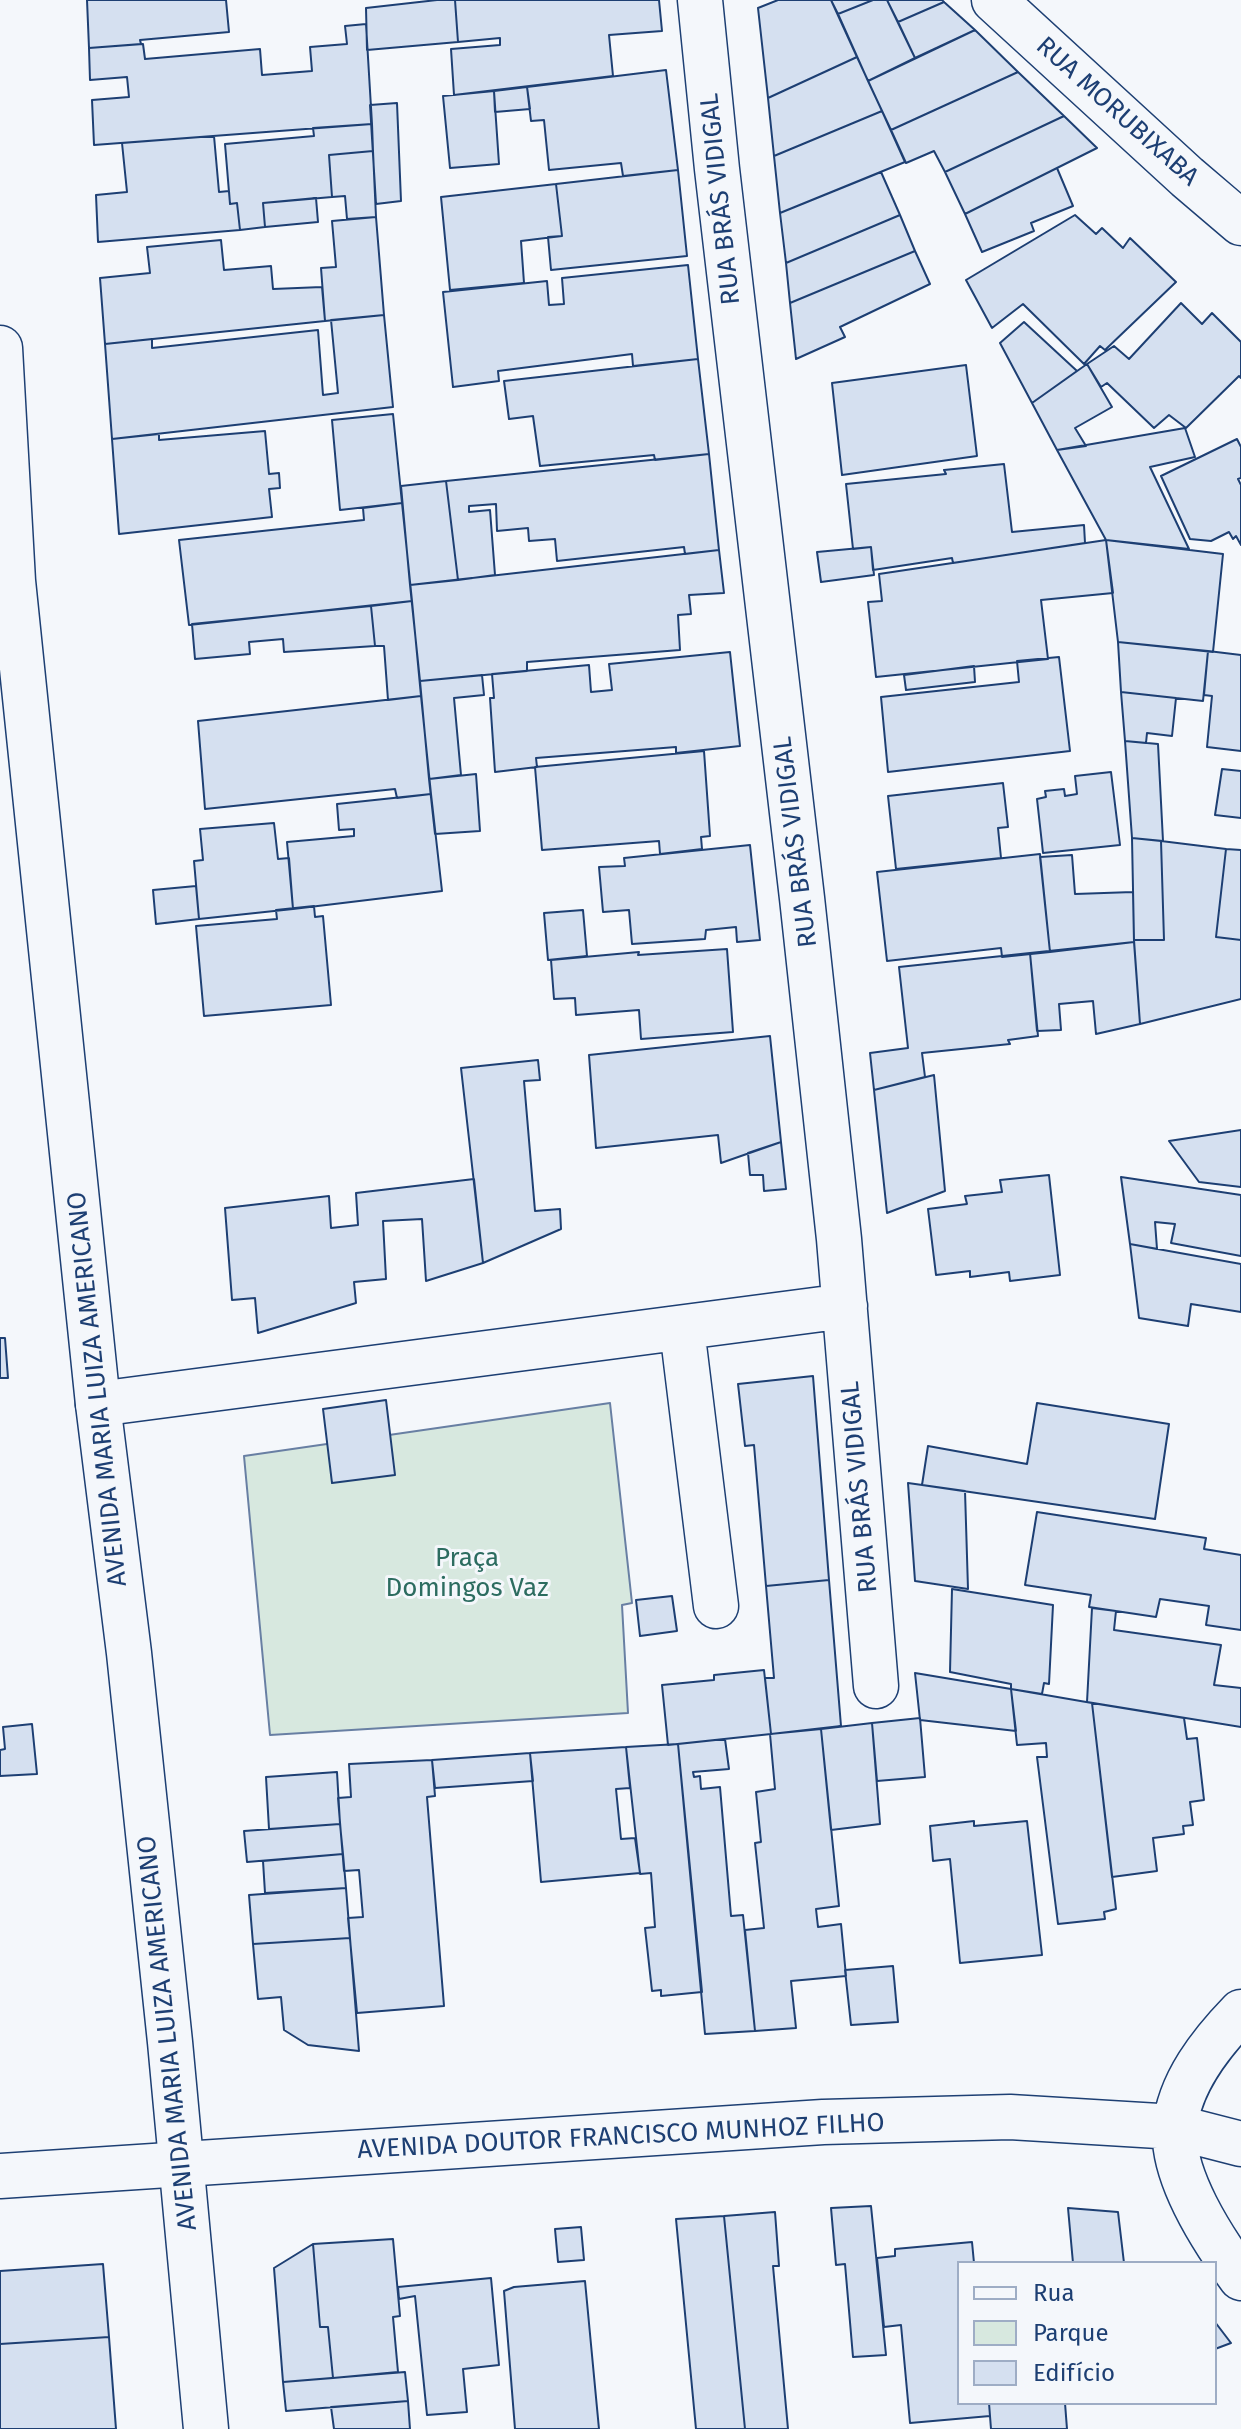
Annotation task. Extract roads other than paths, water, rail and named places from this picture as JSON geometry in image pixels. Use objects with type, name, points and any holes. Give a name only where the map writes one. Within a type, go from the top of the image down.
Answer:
[{"type":"street","name":"RUA BRÁS VIDIGAL","points":[[700,0],[845,1306],[876,1686]]},
{"type":"street","name":"RUA MORUBIXABA","points":[[1004,3],[1187,177],[1241,223]]},
{"type":"street","name":"AVENIDA MARIA LUIZA AMERICANO","points":[[0,348],[13,581],[98,1404],[129,1653],[206,2429]]},
{"type":"street","points":[[98,1404],[845,1306]]},
{"type":"street","points":[[682,1329],[716,1606]]},
{"type":"street","points":[[1241,2012],[1202,2058],[1183,2094],[1175,2127],[1176,2154],[1195,2204],[1241,2278]]},
{"type":"street","name":"AVENIDA DOUTOR FRANCISCO MUNHOZ FILHO","points":[[0,2176],[823,2122],[1010,2117],[1175,2127],[1241,2144]]},
{"type":"park label","name":"Praça Domingos Vaz","points":[[467,1574]]}]
